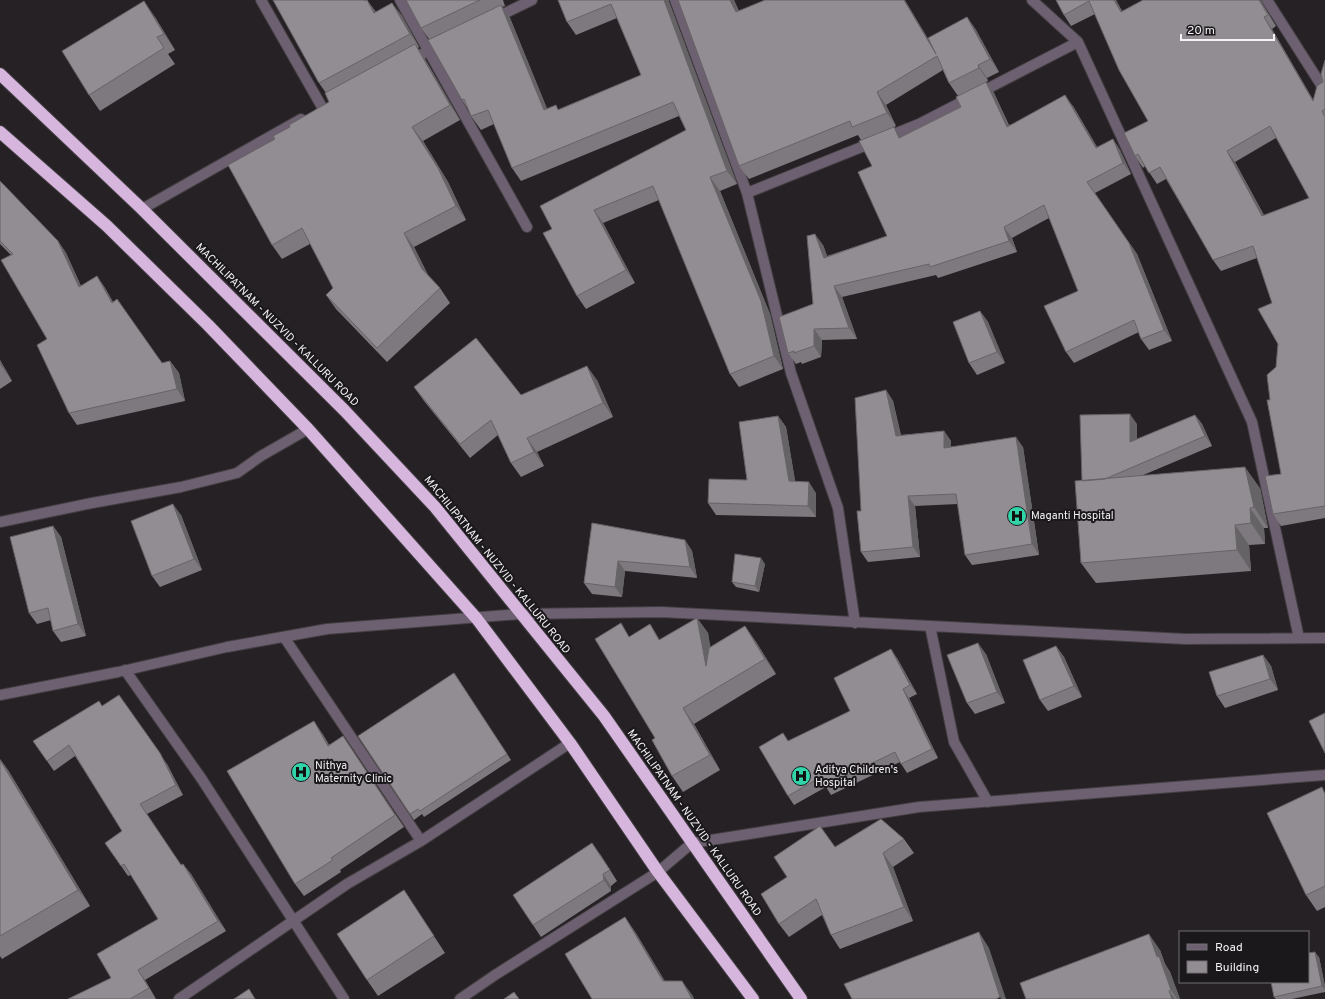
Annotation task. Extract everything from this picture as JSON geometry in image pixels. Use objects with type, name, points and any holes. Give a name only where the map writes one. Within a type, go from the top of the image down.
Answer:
[{"type":"highway","name":"MACHILIPATNAM - NUZVID - KALLURU ROAD","points":[[0,74],[142,209],[350,416],[435,507],[604,716],[801,999]]},
{"type":"highway","points":[[0,132],[107,226],[208,325],[308,429],[477,619],[570,743],[658,872],[753,999]]},
{"type":"street","points":[[142,209],[318,109],[261,0]]},
{"type":"street","points":[[400,0],[527,227]]},
{"type":"street","points":[[484,23],[532,0]]},
{"type":"street","points":[[675,0],[747,193],[791,373],[838,508],[855,622]]},
{"type":"street","points":[[1032,0],[1078,42],[1252,422],[1299,638]]},
{"type":"street","points":[[1267,0],[1325,91]]},
{"type":"street","points":[[402,64],[456,37]]},
{"type":"street","points":[[747,193],[919,124],[1078,42]]},
{"type":"street","points":[[0,522],[180,487],[238,473],[261,456],[308,429]]},
{"type":"street","points":[[0,695],[125,670],[227,647],[327,629],[477,619],[521,614],[661,612],[1185,639],[1325,638]]},
{"type":"street","points":[[930,626],[954,742],[988,802]]},
{"type":"street","points":[[284,637],[421,841]]},
{"type":"street","points":[[125,670],[201,778],[344,999]]},
{"type":"street","points":[[179,999],[347,884],[421,841],[570,743]]},
{"type":"street","points":[[460,999],[495,975],[658,872],[692,843],[919,807],[1325,775]]},
{"type":"building","points":[[273,0],[367,0],[374,13],[392,3],[410,34],[319,83]]},
{"type":"building","points":[[406,0],[480,0],[421,28]]},
{"type":"building","points":[[558,0],[664,0],[727,171],[710,177],[761,301],[774,356],[730,374],[653,186],[594,210],[626,270],[577,296],[543,233],[552,229],[540,206],[686,130],[673,102],[512,168],[488,110],[471,116],[464,99],[462,100],[428,40],[501,5],[544,110],[556,105],[558,110],[641,75],[611,4],[567,22]]},
{"type":"building","points":[[678,0],[730,0],[736,12],[765,0],[904,0],[936,54],[928,38],[967,17],[990,59],[978,65],[979,68],[949,83],[937,56],[877,92],[887,113],[852,127],[850,121],[739,166]]},
{"type":"building","points":[[1056,0],[1114,0],[1121,12],[1143,0],[1259,0],[1268,15],[1264,17],[1313,101],[1317,86],[1323,82],[1321,74],[1325,60],[1325,109],[1322,111],[1325,117],[1325,506],[1273,514],[1265,476],[1281,474],[1267,400],[1270,400],[1267,375],[1276,367],[1278,344],[1258,309],[1272,303],[1253,246],[1213,260],[1160,167],[1149,173],[1138,154],[1135,156],[1124,133],[1148,121],[1119,70],[1089,1],[1064,15]],"holes":[[[1270,126],[1309,198],[1262,216],[1227,151]]]},
{"type":"building","points":[[144,1],[164,34],[157,37],[164,48],[89,95],[62,51]]},
{"type":"building","points":[[415,44],[450,105],[412,127],[438,168],[456,206],[404,233],[422,269],[440,288],[377,348],[326,295],[333,288],[302,228],[272,245],[228,165],[275,139],[273,136],[290,127],[289,125],[329,102],[325,93]]},
{"type":"building","points":[[986,82],[1007,127],[1065,95],[1096,148],[1113,139],[1123,163],[1087,182],[1129,243],[1164,330],[1141,339],[1134,320],[1066,352],[1044,306],[1078,291],[1044,205],[1004,227],[1009,241],[930,267],[929,264],[834,286],[849,328],[814,329],[814,346],[794,353],[794,351],[788,353],[779,317],[813,304],[807,236],[815,234],[824,258],[887,236],[858,172],[872,166],[859,141],[894,127],[899,138],[961,107],[956,97]]},
{"type":"building","points":[[0,181],[58,241],[79,287],[97,276],[112,303],[117,299],[162,363],[170,361],[177,389],[69,413],[37,345],[47,339],[1,260],[13,254],[0,241]]},
{"type":"building","points":[[980,311],[997,352],[969,363],[953,322]]},
{"type":"building","points":[[476,338],[521,395],[587,366],[603,403],[527,438],[534,452],[511,463],[491,420],[460,444],[414,387]]},
{"type":"building","points":[[886,390],[896,436],[944,431],[944,448],[1016,437],[1032,544],[965,555],[956,494],[908,496],[913,547],[861,552],[857,511],[861,511],[855,398]]},
{"type":"building","points":[[1130,414],[1130,442],[1195,415],[1205,436],[1105,479],[1082,481],[1080,415]]},
{"type":"building","points":[[778,416],[789,481],[809,482],[808,506],[708,503],[709,479],[747,480],[739,422]]},
{"type":"building","points":[[1245,467],[1254,507],[1250,508],[1251,523],[1235,525],[1237,550],[1081,563],[1075,481]]},
{"type":"building","points":[[173,504],[194,559],[152,576],[131,521]]},
{"type":"building","points":[[592,523],[685,540],[690,567],[618,561],[615,587],[584,583]]},
{"type":"building","points":[[53,526],[78,624],[53,631],[48,608],[29,613],[10,537]]},
{"type":"building","points":[[735,554],[761,558],[755,586],[732,582]]},
{"type":"building","points":[[697,618],[706,666],[709,648],[745,626],[765,659],[683,708],[710,755],[672,776],[652,740],[655,738],[595,639],[621,623],[629,637],[650,624],[659,640]]},
{"type":"building","points":[[978,643],[997,692],[967,703],[947,655]]},
{"type":"building","points":[[1056,646],[1074,686],[1040,700],[1023,660]]},
{"type":"building","points":[[891,649],[910,685],[903,689],[932,749],[901,764],[895,752],[825,786],[821,777],[788,796],[759,747],[783,733],[788,741],[850,711],[834,678]]},
{"type":"building","points":[[1263,655],[1270,679],[1217,696],[1209,672]]},
{"type":"building","points":[[454,673],[507,754],[420,811],[418,809],[410,814],[358,736]]},
{"type":"building","points":[[119,695],[160,753],[176,785],[140,804],[181,865],[183,864],[218,921],[138,970],[149,988],[130,999],[68,999],[111,978],[97,954],[158,919],[124,864],[121,866],[105,843],[122,831],[69,745],[47,761],[33,741],[99,701],[102,706]]},
{"type":"building","points":[[1325,713],[1325,753],[1309,721]]},
{"type":"building","points":[[314,721],[328,746],[343,736],[395,815],[331,858],[333,860],[295,884],[227,771]]},
{"type":"building","points":[[0,760],[78,890],[0,936]]},
{"type":"building","points":[[1322,787],[1325,794],[1325,886],[1306,895],[1267,813]]},
{"type":"building","points":[[881,819],[904,839],[883,853],[904,907],[831,935],[816,899],[779,924],[761,894],[787,877],[774,857],[820,826],[835,847]]},
{"type":"building","points":[[592,843],[610,870],[603,874],[604,880],[533,925],[513,895]]},
{"type":"building","points":[[404,890],[434,936],[367,980],[337,934]]},
{"type":"building","points":[[625,917],[663,981],[682,981],[692,999],[592,999],[565,954]]},
{"type":"building","points":[[979,932],[1000,997],[996,999],[852,999],[844,984]]},
{"type":"building","points":[[1149,934],[1157,957],[1159,956],[1171,990],[1169,991],[1172,999],[1026,999],[1020,983]]},
{"type":"building","points":[[1315,952],[1322,986],[1274,997],[1271,983],[1309,983],[1309,953]]},
{"type":"building","points":[[249,989],[255,999],[234,999]]},
{"type":"building","points":[[514,992],[519,999],[504,999]]},
{"type":"place","name":"Maganti Hospital","points":[[1017,516]]},
{"type":"place","name":"Nithya Maternity Clinic","points":[[301,772]]},
{"type":"place","name":"Aditya Children's Hospital","points":[[801,776]]}]
